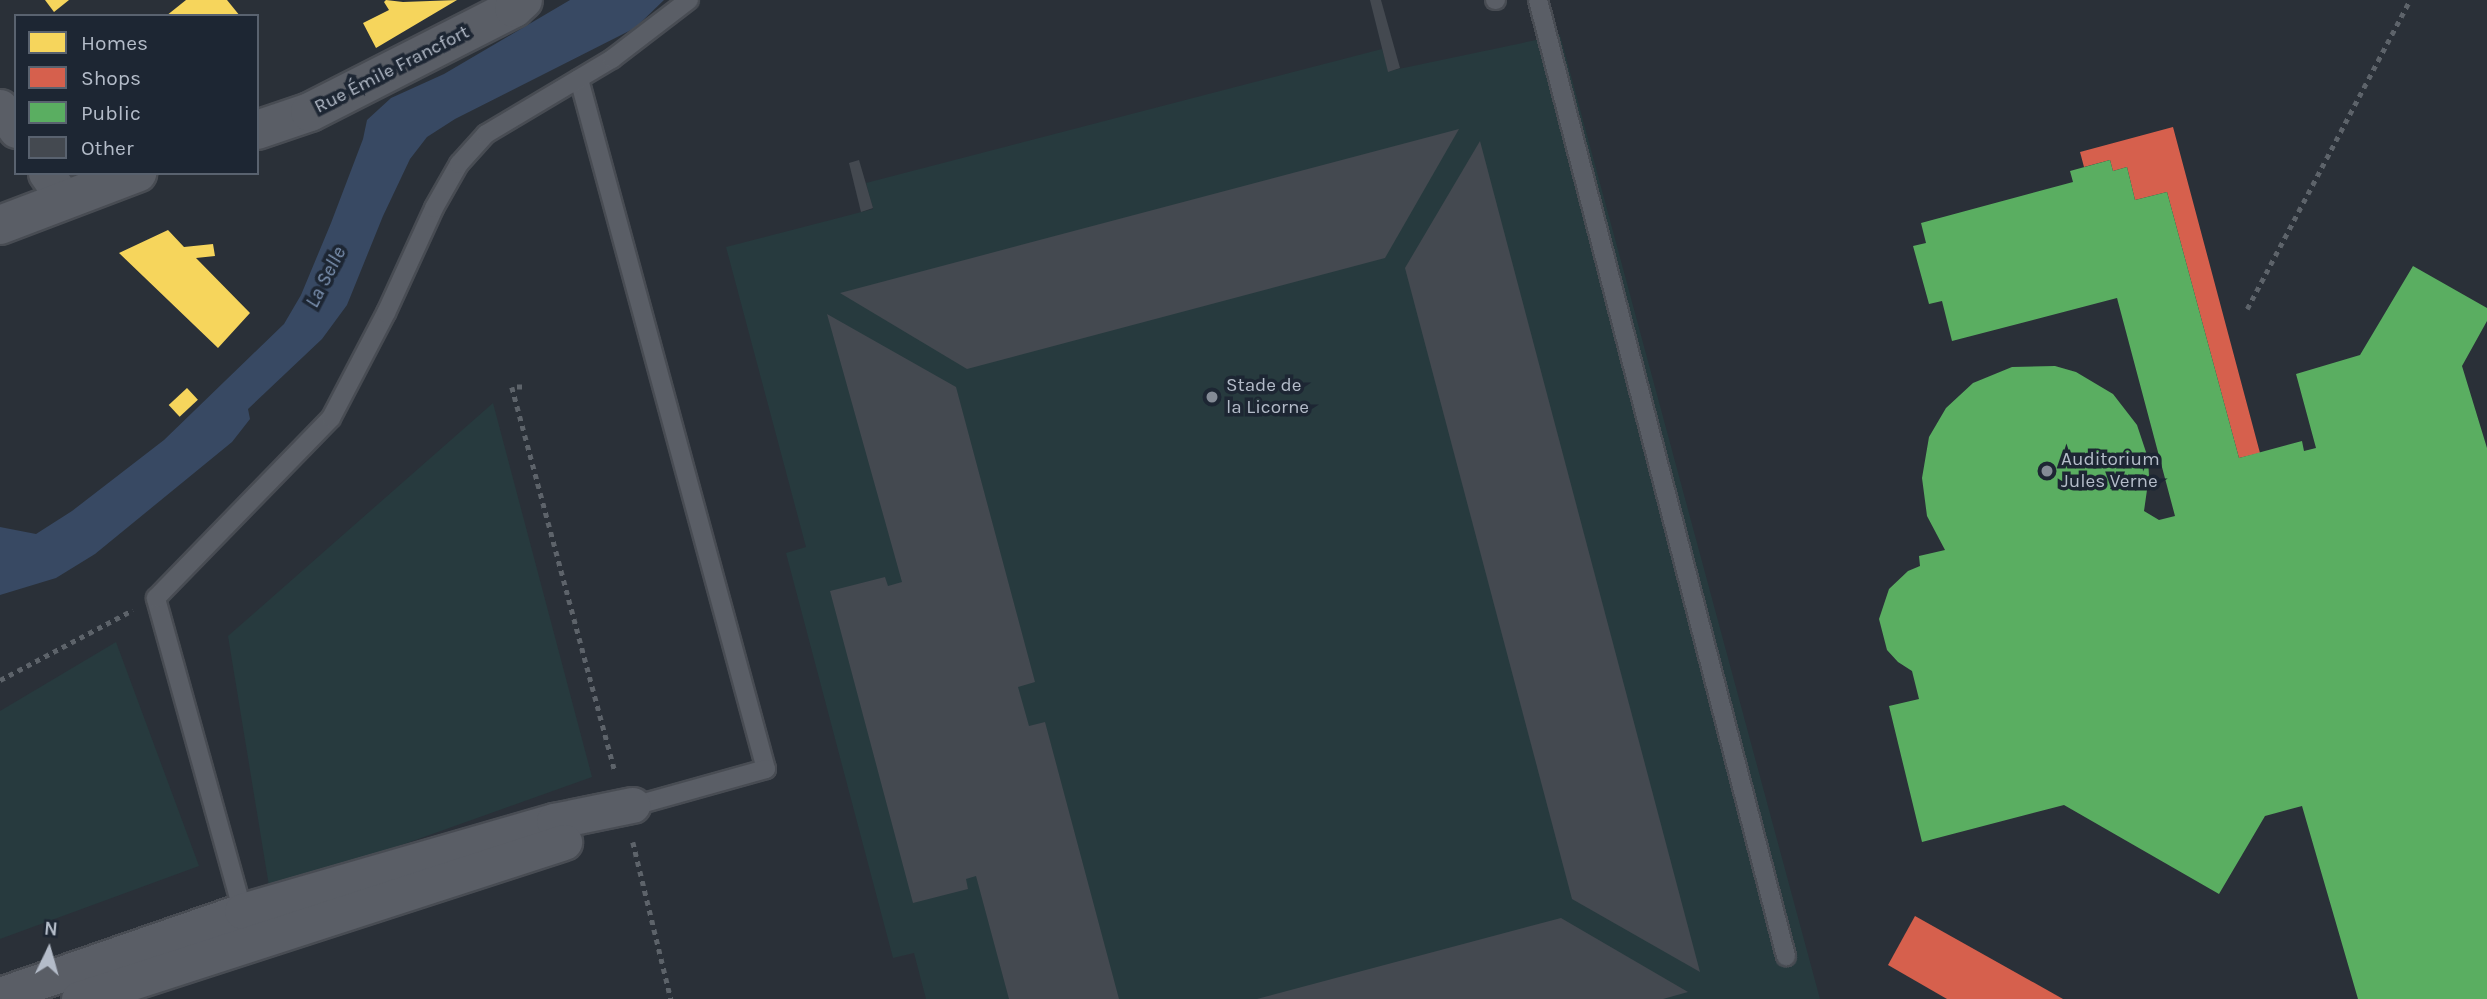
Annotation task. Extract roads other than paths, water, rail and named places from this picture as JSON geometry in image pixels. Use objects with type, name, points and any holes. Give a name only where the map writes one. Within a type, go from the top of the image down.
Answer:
[{"type":"street","name":"Rue Émile Francfort","points":[[259,129],[310,111],[514,8],[523,0]]},
{"type":"street","points":[[0,107],[14,127]]},
{"type":"street","points":[[0,225],[55,186],[124,175]]},
{"type":"street","points":[[0,995],[247,927],[554,821],[629,807]]},
{"type":"street","points":[[79,999],[247,927]]},
{"type":"lane","points":[[247,927],[156,598],[331,418],[386,313],[434,208],[459,164],[486,134],[612,59],[689,0]]},
{"type":"lane","points":[[1538,0],[1786,956]]},
{"type":"lane","points":[[579,79],[766,769],[629,807]]},
{"type":"water","name":"La Selle","points":[[570,0],[664,0],[635,28],[455,119],[427,137],[410,159],[383,216],[347,305],[322,339],[248,409],[250,419],[232,442],[95,554],[56,578],[0,595],[0,527],[36,534],[72,511],[164,440],[284,324],[301,295],[331,223],[363,139],[367,120],[391,98],[444,74]]},
{"type":"place","name":"Stade de la Licorne","points":[[1212,397]]},
{"type":"place","name":"Auditorium Jules Verne","points":[[2047,471]]}]
